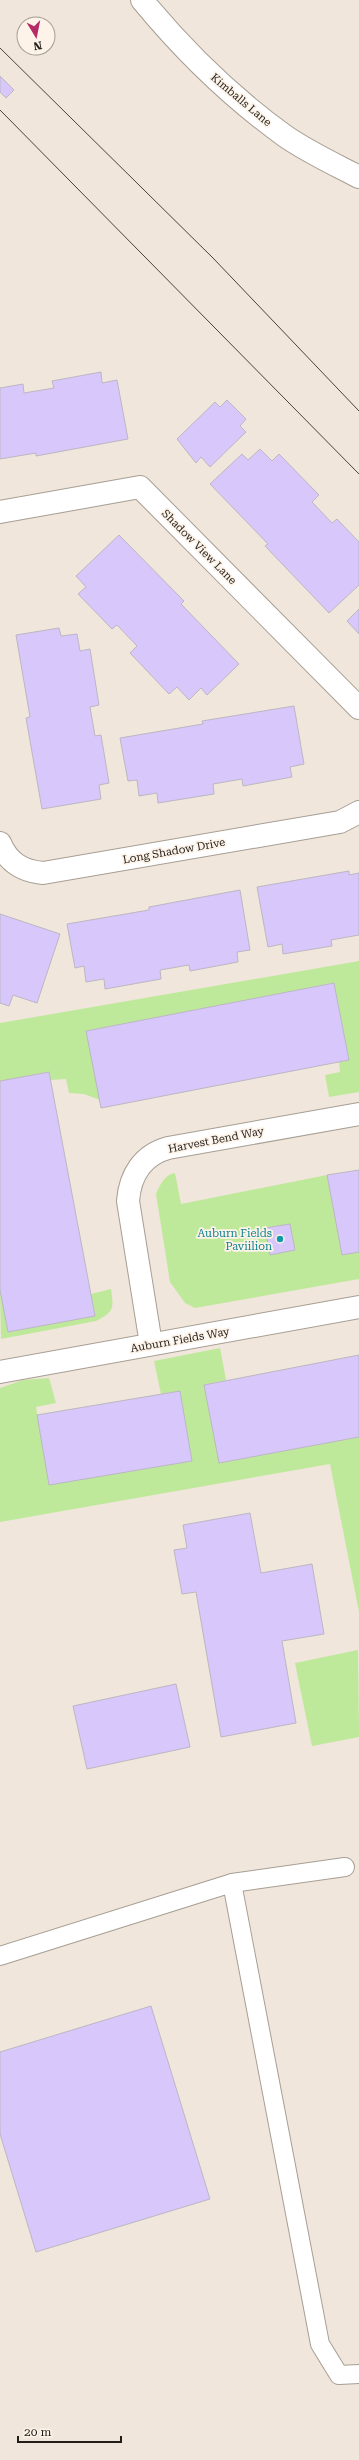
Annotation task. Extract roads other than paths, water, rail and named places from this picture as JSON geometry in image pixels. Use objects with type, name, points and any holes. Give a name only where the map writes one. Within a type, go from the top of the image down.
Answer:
[{"type":"street","name":"Kimballs Lane","points":[[142,0],[172,36],[242,103],[286,136],[359,177]]},
{"type":"street","name":"Shadow View Lane","points":[[0,512],[140,487],[359,708]]},
{"type":"street","name":"Long Shadow Drive","points":[[0,842],[9,859],[15,865],[24,870],[43,873],[340,822],[350,819],[359,812]]},
{"type":"street","name":"Harvest Bend Way","points":[[151,1344],[128,1201],[129,1191],[140,1165],[158,1151],[168,1148],[359,1114]]},
{"type":"street","name":"Auburn Fields Way","points":[[0,1372],[359,1307]]},
{"type":"lane","points":[[0,1956],[232,1883],[345,1867]]},
{"type":"lane","points":[[232,1883],[320,2344],[340,2375],[359,2374]]},
{"type":"tram line","points":[[0,48],[213,258],[359,411]]},
{"type":"tram line","points":[[0,110],[359,474]]},
{"type":"place","name":"Auburn Fields Paviilion","points":[[280,1239]]}]
